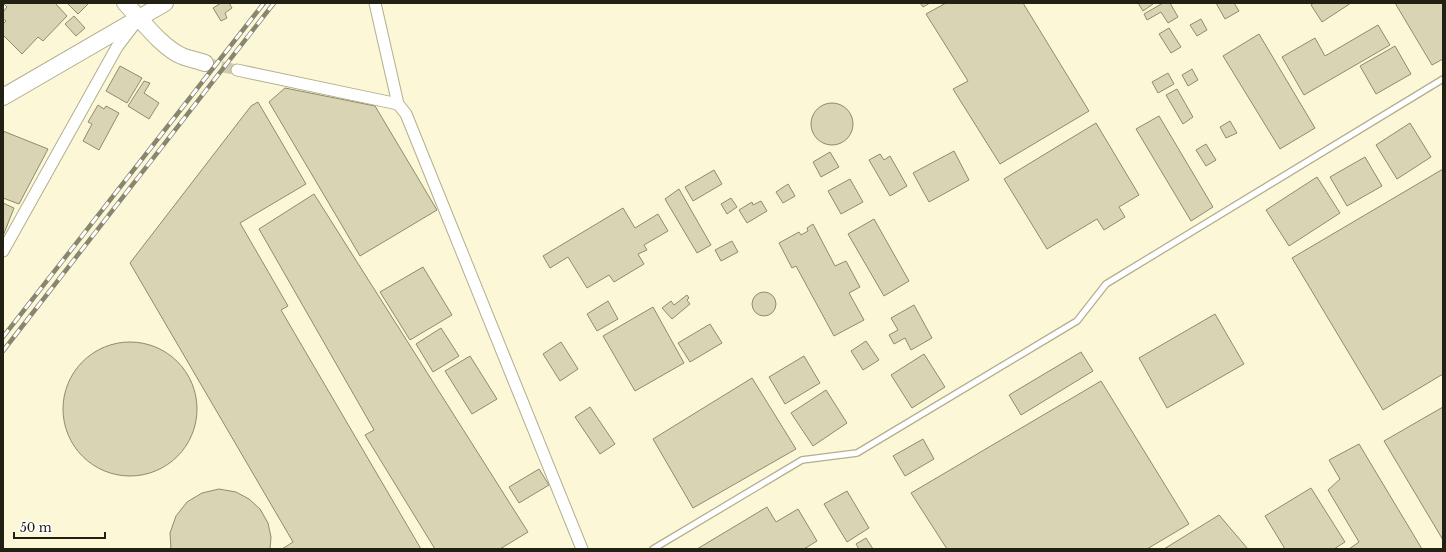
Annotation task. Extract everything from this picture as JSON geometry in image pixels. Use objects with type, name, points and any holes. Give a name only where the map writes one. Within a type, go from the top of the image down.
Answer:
[{"type":"street","points":[[126,3],[157,37],[175,52],[182,56],[205,63]]},
{"type":"street","points":[[3,97],[165,3]]},
{"type":"street","points":[[375,3],[398,104],[406,114],[582,549]]},
{"type":"street","points":[[3,251],[117,47],[140,18]]},
{"type":"street","points":[[237,70],[398,104]]},
{"type":"lane","points":[[652,549],[802,460],[857,452],[1077,321],[1106,284],[1443,80]]},
{"type":"building","points":[[55,3],[67,16],[43,41],[38,37],[22,54],[3,35],[3,24],[6,21],[3,19],[3,12],[7,7],[4,4]]},
{"type":"building","points":[[67,3],[89,3],[78,14]]},
{"type":"building","points":[[221,3],[229,3],[232,8],[225,13],[227,18],[221,21],[213,8]]},
{"type":"building","points":[[920,3],[930,3],[923,7]]},
{"type":"building","points":[[946,3],[1023,3],[1089,111],[1000,164],[953,89],[968,81],[926,14]]},
{"type":"building","points":[[1138,3],[1153,3],[1153,4],[1143,11]]},
{"type":"building","points":[[1163,3],[1170,3],[1178,17],[1168,23],[1161,12],[1147,20],[1144,14]]},
{"type":"building","points":[[1216,3],[1234,3],[1239,11],[1225,19]]},
{"type":"building","points":[[1314,3],[1351,3],[1322,22],[1311,5]]},
{"type":"building","points":[[1395,3],[1443,3],[1443,59],[1432,65]]},
{"type":"building","points":[[74,16],[85,28],[76,36],[65,24]]},
{"type":"building","points":[[1201,19],[1207,30],[1197,36],[1190,25]]},
{"type":"building","points":[[1378,25],[1390,45],[1304,95],[1282,57],[1315,38],[1325,56]]},
{"type":"building","points":[[1169,28],[1181,47],[1171,53],[1159,34]]},
{"type":"building","points":[[1259,34],[1315,128],[1280,149],[1223,56]]},
{"type":"building","points":[[1395,46],[1411,74],[1376,94],[1360,66]]},
{"type":"building","points":[[120,66],[142,78],[127,103],[106,91]]},
{"type":"building","points":[[1192,69],[1198,80],[1188,86],[1182,75]]},
{"type":"building","points":[[1168,73],[1174,84],[1158,93],[1152,82]]},
{"type":"building","points":[[144,81],[150,83],[144,93],[159,103],[149,119],[128,106]]},
{"type":"building","points":[[285,88],[375,106],[437,210],[360,256],[269,102]]},
{"type":"building","points":[[1177,89],[1193,117],[1183,124],[1166,95]]},
{"type":"building","points":[[258,102],[306,184],[240,223],[288,306],[281,310],[421,549],[282,549],[293,542],[130,263],[251,106]]},
{"type":"building","points":[[832,103],[847,109],[853,124],[847,139],[832,145],[817,139],[811,124],[817,109]]},
{"type":"building","points":[[98,105],[104,109],[106,106],[119,113],[99,150],[83,141],[92,124],[88,122]]},
{"type":"building","points":[[1159,116],[1213,207],[1191,221],[1136,129]]},
{"type":"building","points":[[1230,121],[1237,133],[1226,138],[1220,127]]},
{"type":"building","points":[[1096,123],[1139,195],[1119,207],[1125,217],[1104,230],[1097,219],[1047,249],[1004,179]]},
{"type":"building","points":[[1410,123],[1431,157],[1397,179],[1376,145]]},
{"type":"building","points":[[3,131],[48,149],[19,204],[3,198]]},
{"type":"building","points":[[1206,144],[1216,160],[1206,166],[1196,150]]},
{"type":"building","points":[[954,151],[969,180],[929,202],[913,173]]},
{"type":"building","points":[[830,152],[839,167],[821,177],[813,162]]},
{"type":"building","points":[[880,154],[884,160],[890,156],[907,186],[890,196],[869,160]]},
{"type":"building","points":[[1365,157],[1382,186],[1347,206],[1330,177]]},
{"type":"building","points":[[1443,169],[1443,374],[1383,410],[1292,258]]},
{"type":"building","points":[[714,170],[722,184],[693,201],[685,187]]},
{"type":"building","points":[[1317,177],[1340,213],[1289,246],[1266,210]]},
{"type":"building","points":[[850,179],[863,202],[841,214],[828,191]]},
{"type":"building","points":[[788,184],[795,196],[783,203],[776,192]]},
{"type":"building","points":[[679,189],[711,245],[697,253],[665,199]]},
{"type":"building","points":[[314,194],[528,532],[500,549],[435,549],[365,435],[374,430],[259,229]]},
{"type":"building","points":[[731,198],[737,207],[727,214],[721,204]]},
{"type":"building","points":[[761,201],[767,211],[747,223],[739,210],[752,202],[753,205]]},
{"type":"building","points":[[3,203],[14,208],[3,236]]},
{"type":"building","points":[[623,208],[635,228],[658,214],[668,231],[644,245],[647,250],[638,254],[644,264],[614,282],[609,275],[587,288],[568,257],[550,268],[543,256]]},
{"type":"building","points":[[874,219],[909,281],[884,296],[848,234]]},
{"type":"building","points":[[813,224],[835,266],[846,261],[860,287],[849,293],[864,320],[834,336],[796,266],[792,268],[779,243],[799,232],[801,235],[808,231],[807,228]]},
{"type":"building","points":[[732,241],[738,252],[721,261],[715,250]]},
{"type":"building","points":[[423,267],[452,315],[410,340],[380,292]]},
{"type":"building","points":[[764,292],[772,296],[776,304],[772,312],[764,316],[756,312],[752,304],[756,296]]},
{"type":"building","points":[[687,295],[689,298],[687,300],[690,304],[672,319],[662,308],[671,301],[674,305]]},
{"type":"building","points":[[608,301],[618,319],[597,331],[587,314]]},
{"type":"building","points":[[914,305],[932,338],[911,350],[905,338],[894,344],[889,335],[898,330],[891,318]]},
{"type":"building","points":[[653,307],[684,363],[635,391],[603,336]]},
{"type":"building","points":[[1215,314],[1244,364],[1167,408],[1139,358]]},
{"type":"building","points":[[710,324],[722,343],[690,362],[678,343]]},
{"type":"building","points":[[441,328],[459,356],[433,372],[416,344]]},
{"type":"building","points":[[866,341],[879,360],[863,370],[851,351]]},
{"type":"building","points":[[137,342],[162,350],[182,367],[192,383],[196,396],[196,422],[192,435],[186,446],[172,461],[156,471],[143,475],[123,476],[98,468],[78,451],[68,435],[64,422],[63,402],[71,377],[88,357],[104,347],[117,343]]},
{"type":"building","points":[[561,342],[578,369],[560,381],[543,354]]},
{"type":"building","points":[[1081,352],[1093,371],[1021,415],[1009,395]]},
{"type":"building","points":[[924,354],[945,387],[912,408],[891,375]]},
{"type":"building","points":[[470,356],[497,399],[472,414],[445,371]]},
{"type":"building","points":[[804,356],[820,383],[785,404],[769,377]]},
{"type":"building","points":[[752,378],[796,449],[693,508],[653,439]]},
{"type":"building","points":[[1101,381],[1189,524],[1147,549],[947,549],[911,493]]},
{"type":"building","points":[[826,390],[847,423],[813,446],[791,413]]},
{"type":"building","points":[[590,407],[615,444],[600,454],[575,417]]},
{"type":"building","points":[[1443,407],[1443,540],[1384,441]]},
{"type":"building","points":[[923,439],[934,459],[905,476],[893,456]]},
{"type":"building","points":[[1359,444],[1422,549],[1349,549],[1359,542],[1328,490],[1340,479],[1329,460]]},
{"type":"building","points":[[539,469],[549,485],[519,503],[509,487]]},
{"type":"building","points":[[1311,488],[1345,542],[1334,549],[1285,549],[1265,516]]},
{"type":"building","points":[[219,489],[236,492],[249,499],[260,509],[268,523],[271,537],[270,549],[171,549],[170,533],[176,516],[187,502],[202,493]]},
{"type":"building","points":[[847,491],[869,528],[847,542],[824,504]]},
{"type":"building","points":[[767,507],[776,522],[798,509],[817,541],[804,549],[697,549]]},
{"type":"building","points":[[1219,515],[1248,549],[1164,549]]},
{"type":"building","points":[[866,538],[873,549],[859,549],[856,544]]},
{"type":"tunnel","points":[[205,63],[237,70]]},
{"type":"railway","points":[[3,337],[264,3]]},
{"type":"railway","points":[[3,351],[274,3]]}]
